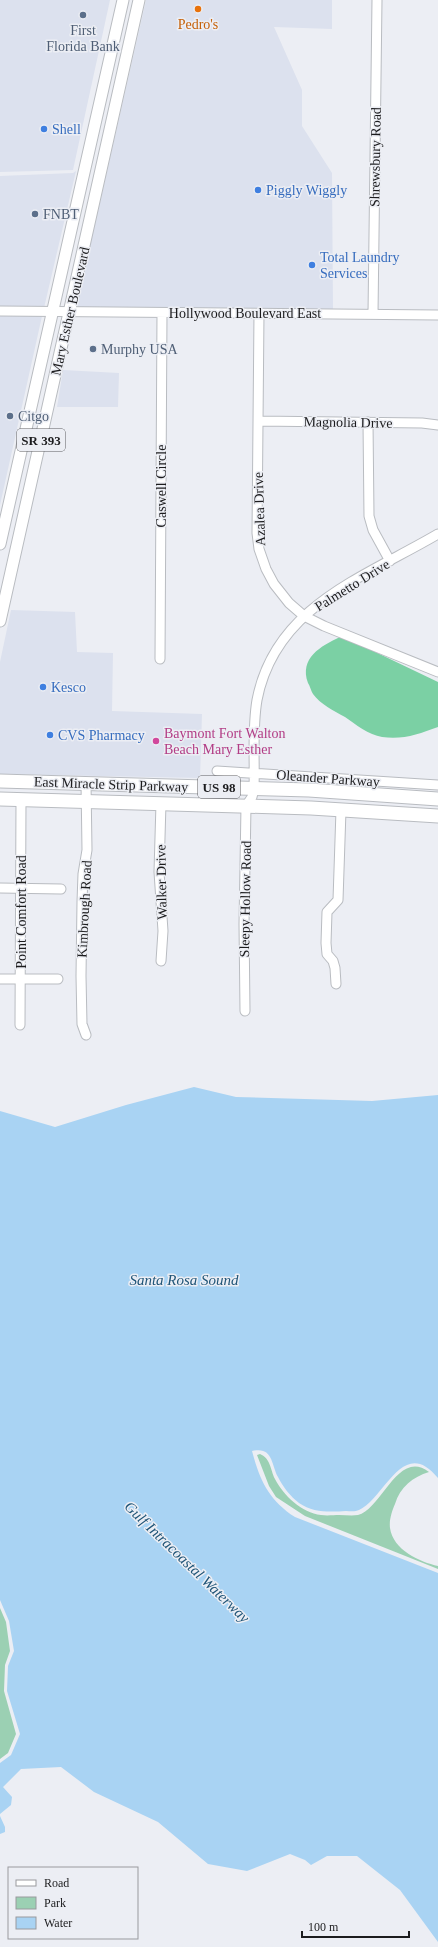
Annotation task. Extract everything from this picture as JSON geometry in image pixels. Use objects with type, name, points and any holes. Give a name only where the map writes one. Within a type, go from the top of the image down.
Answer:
[{"type":"highway","name":"East Miracle Strip Parkway","points":[[0,781],[254,789],[438,798]]},
{"type":"highway","name":"East Miracle Strip Parkway","points":[[0,799],[246,806],[438,816]]},
{"type":"main road","name":"Mary Esther Boulevard","points":[[0,544],[123,0]]},
{"type":"main road","name":"Mary Esther Boulevard","points":[[0,621],[140,0]]},
{"type":"street","name":"Shrewsbury Road","points":[[373,314],[377,0]]},
{"type":"street","name":"Hollywood Boulevard East","points":[[0,311],[438,315]]},
{"type":"street","name":"Caswell Circle","points":[[160,659],[162,313]]},
{"type":"street","name":"Azalea Drive","points":[[259,313],[257,526],[259,549],[266,569],[274,584],[289,603],[304,616],[324,626],[438,672]]},
{"type":"street","name":"Magnolia Drive","points":[[258,421],[422,423],[438,425]]},
{"type":"street","points":[[368,422],[369,516],[373,530],[390,561]]},
{"type":"street","name":"Palmetto Drive","points":[[254,789],[256,708],[262,683],[275,651],[295,624],[323,599],[438,534]]},
{"type":"street","name":"Oleander Parkway","points":[[218,771],[438,785]]},
{"type":"street","name":"Kimbrough Road","points":[[86,784],[87,850],[83,874],[81,976],[82,1024],[86,1035]]},
{"type":"street","name":"Sleepy Hollow Road","points":[[245,1010],[244,924],[246,806],[252,798],[254,789]]},
{"type":"street","name":"Point Comfort Road","points":[[20,1025],[21,800]]},
{"type":"street","name":"Walker Drive","points":[[161,803],[159,872],[163,931],[161,961]]},
{"type":"street","points":[[336,984],[333,961],[326,950],[326,930],[327,912],[338,900],[341,810]]},
{"type":"street","points":[[0,888],[61,889]]},
{"type":"street","points":[[0,979],[58,979]]},
{"type":"shaded area","points":[[0,0],[110,0],[73,170],[0,172]]},
{"type":"shaded area","points":[[146,0],[332,0],[332,29],[274,27],[302,90],[302,126],[332,173],[333,310],[76,308]]},
{"type":"shaded area","points":[[76,171],[44,308],[0,307],[0,176],[73,173]]},
{"type":"shaded area","points":[[0,316],[42,316],[0,505]]},
{"type":"shaded area","points":[[63,370],[119,373],[118,407],[57,407]]},
{"type":"shaded area","points":[[11,610],[75,612],[77,652],[113,653],[112,711],[202,714],[200,778],[0,774],[0,662]]},
{"type":"green space","points":[[340,637],[367,648],[438,682],[438,727],[404,737],[390,738],[377,736],[362,729],[319,701],[313,694],[308,683],[306,674],[309,660],[319,649]]},
{"type":"green space","points":[[260,1454],[268,1461],[278,1485],[288,1497],[307,1511],[314,1514],[323,1515],[358,1515],[367,1510],[375,1502],[399,1473],[408,1468],[418,1467],[429,1472],[413,1480],[400,1493],[392,1513],[390,1528],[396,1543],[402,1549],[416,1558],[438,1566],[438,1569],[305,1516],[276,1497],[269,1486],[257,1455]]},
{"type":"green space","points":[[0,1608],[6,1622],[10,1651],[5,1665],[4,1691],[16,1734],[8,1753],[0,1759]]},
{"type":"water","name":"Santa Rosa Sound","points":[[194,1087],[236,1097],[372,1101],[438,1095],[438,1478],[426,1467],[415,1463],[404,1466],[395,1473],[368,1503],[359,1510],[334,1512],[322,1511],[310,1509],[299,1503],[282,1484],[268,1454],[259,1450],[252,1451],[258,1472],[272,1497],[286,1511],[295,1517],[438,1573],[438,1942],[400,1890],[357,1856],[327,1856],[311,1865],[305,1860],[290,1854],[247,1871],[208,1864],[158,1822],[94,1792],[61,1767],[21,1769],[3,1787],[12,1797],[11,1805],[0,1814],[0,1763],[11,1755],[20,1734],[7,1691],[8,1666],[14,1651],[9,1621],[0,1600],[0,1111],[55,1127],[126,1105]]},
{"type":"water","points":[[0,1816],[5,1827],[5,1832],[0,1834]]},
{"type":"place","name":"Pedro's","points":[[198,9]]},
{"type":"place","name":"First Florida Bank","points":[[83,15]]},
{"type":"place","name":"Shell","points":[[44,129]]},
{"type":"place","name":"Piggly Wiggly","points":[[258,190]]},
{"type":"place","name":"FNBT","points":[[35,214]]},
{"type":"place","name":"Total Laundry Services","points":[[312,265]]},
{"type":"place","name":"Murphy USA","points":[[93,349]]},
{"type":"place","name":"Citgo","points":[[10,416]]},
{"type":"place","name":"Kesco","points":[[43,687]]},
{"type":"place","name":"CVS Pharmacy","points":[[50,735]]},
{"type":"place","name":"Baymont Fort Walton Beach Mary Esther","points":[[156,741]]},
{"type":"water label","name":"Gulf Intracoastal Waterway","points":[[187,1562]]}]
